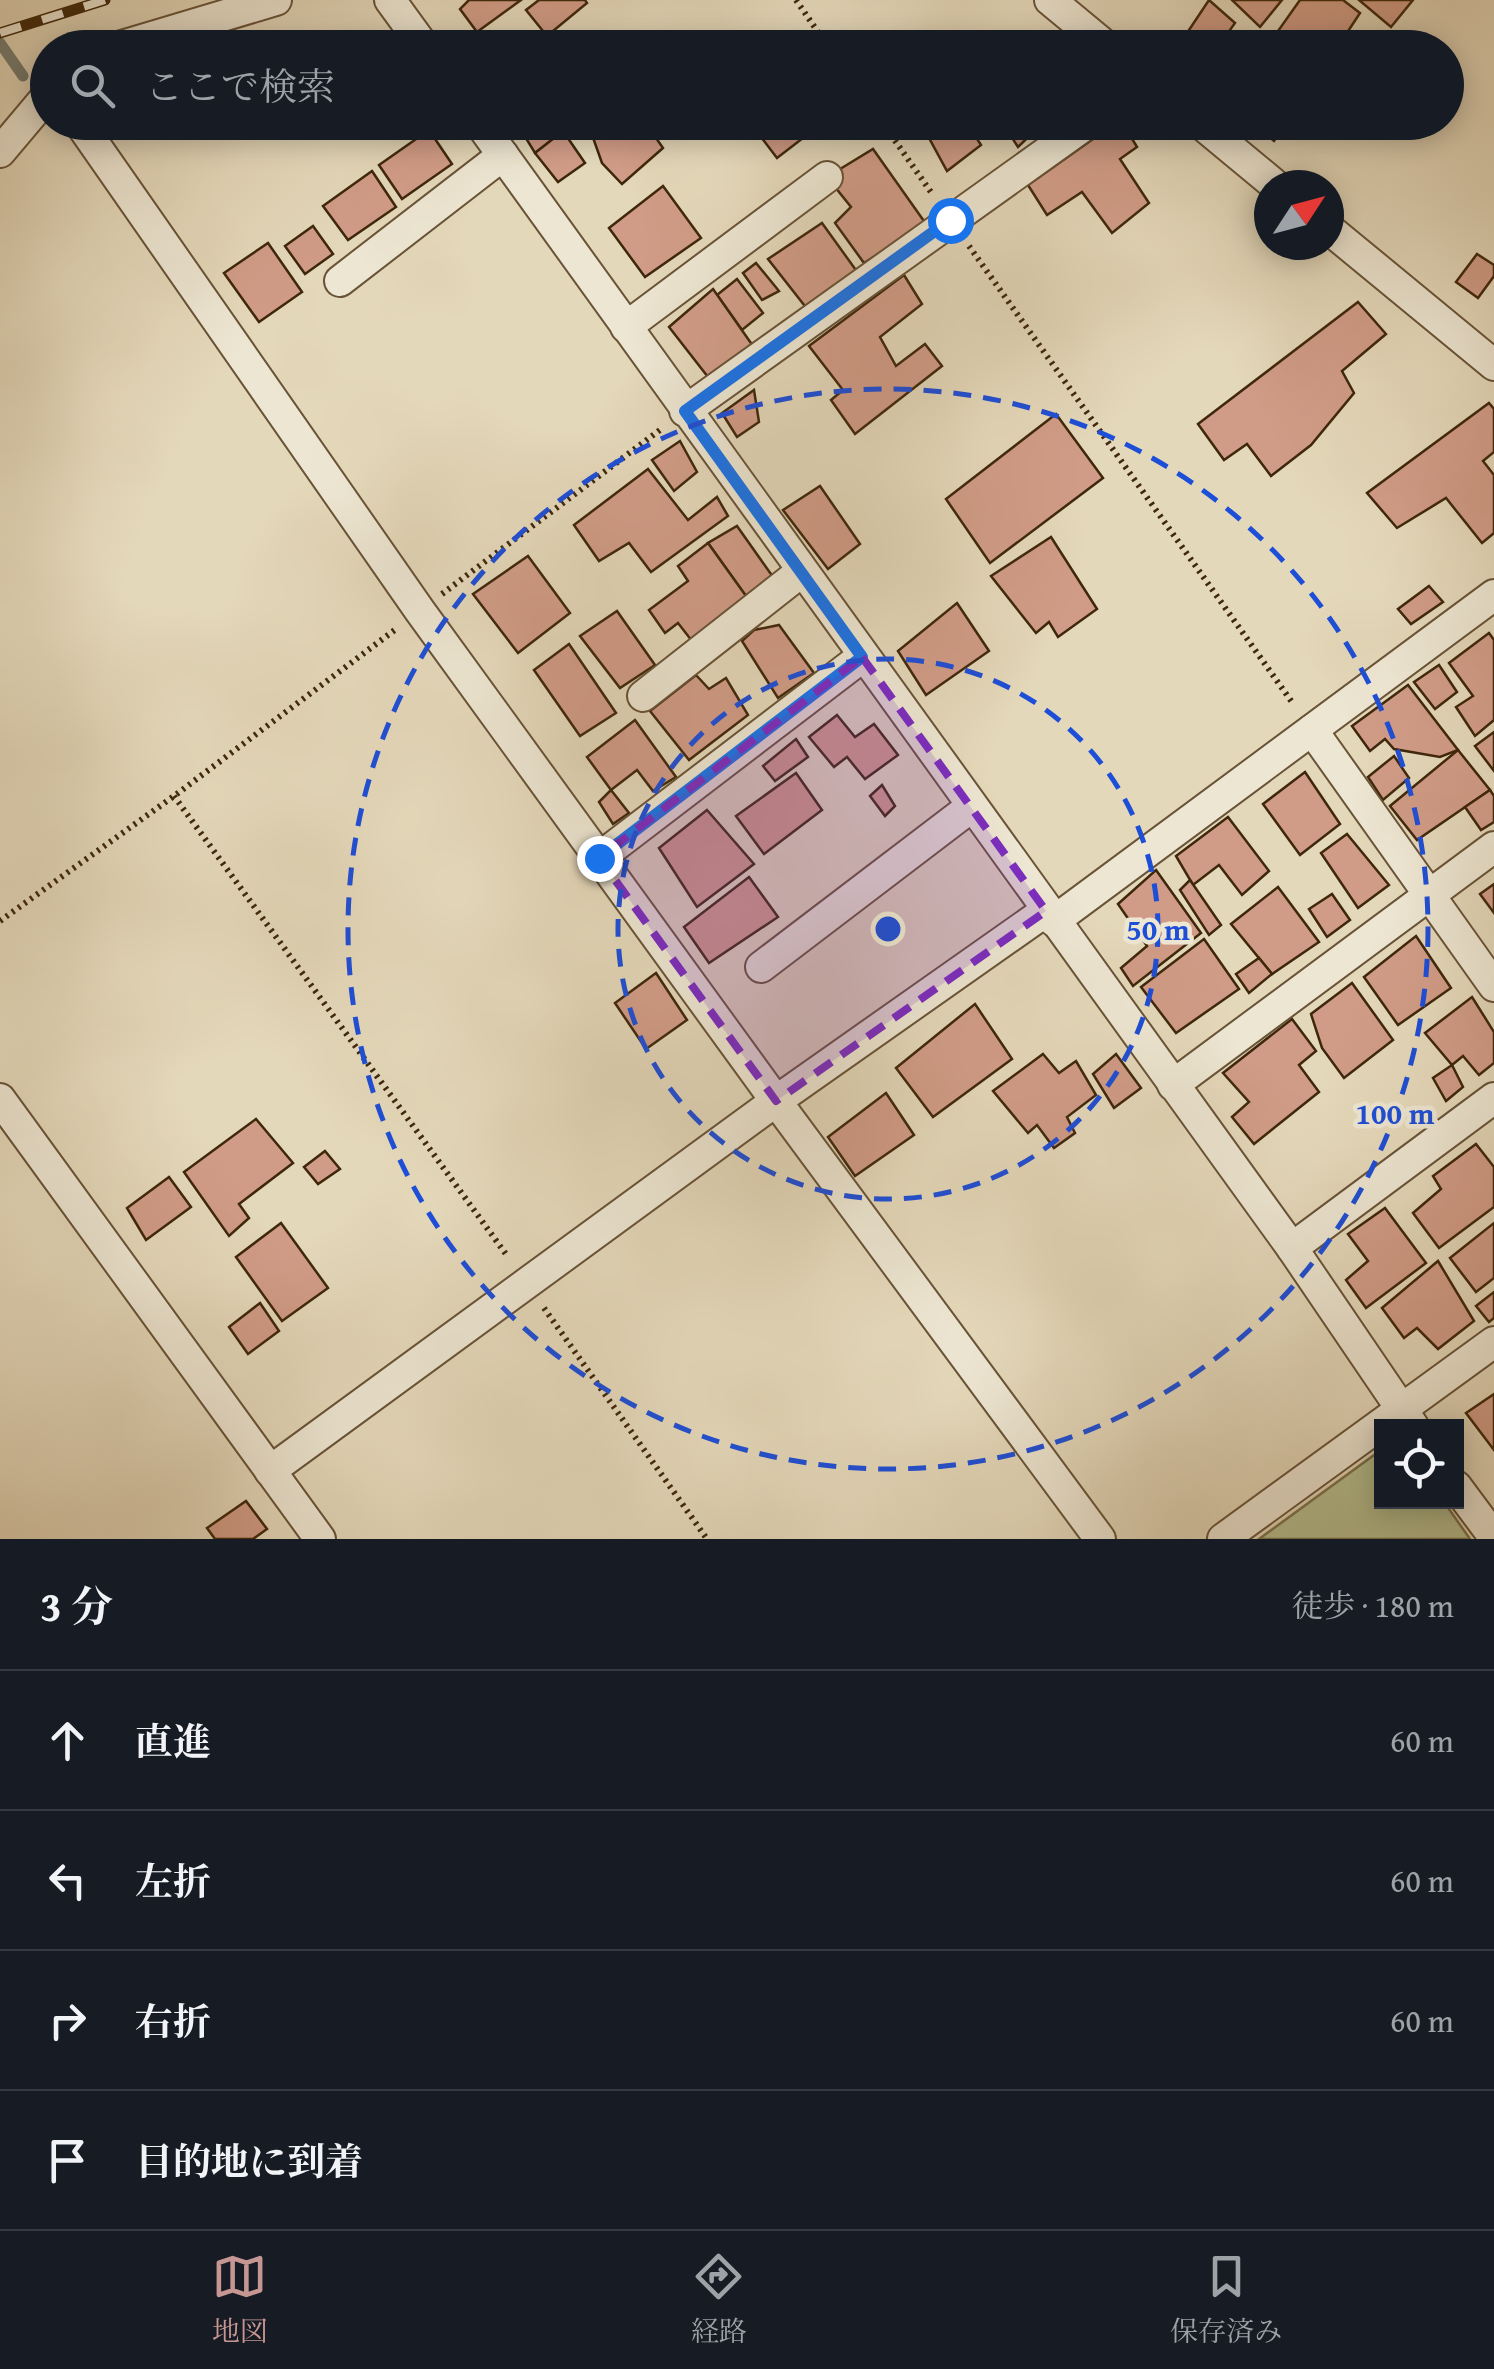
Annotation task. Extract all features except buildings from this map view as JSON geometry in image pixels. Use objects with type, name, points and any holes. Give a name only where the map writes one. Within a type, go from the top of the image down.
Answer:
[{"type":"street","points":[[175,30],[276,0]]},
{"type":"street","points":[[390,0],[412,30]]},
{"type":"street","points":[[1050,0],[1086,30]]},
{"type":"street","points":[[0,152],[30,116]]},
{"type":"street","points":[[92,140],[420,611],[1100,1539]]},
{"type":"street","points":[[492,140],[1292,1248],[1407,1418]]},
{"type":"street","points":[[685,411],[1063,140]]},
{"type":"street","points":[[1221,140],[1257,170]]},
{"type":"street","points":[[340,281],[502,155]]},
{"type":"street","points":[[626,327],[827,177]]},
{"type":"street","points":[[1344,241],[1494,365]]},
{"type":"street","points":[[643,696],[801,572]]},
{"type":"street","points":[[270,1471],[776,1100],[1050,916],[1494,595]]},
{"type":"street","points":[[599,858],[862,657]]},
{"type":"street","points":[[1312,730],[1494,986]]},
{"type":"street","points":[[761,967],[972,807]]},
{"type":"street","points":[[1173,1085],[1494,846]]},
{"type":"street","points":[[1292,1248],[1494,1098]]},
{"type":"street","points":[[0,1099],[320,1539]]},
{"type":"street","points":[[1223,1539],[1407,1418],[1494,1342]]},
{"type":"street","points":[[1464,1497],[1494,1536]]},
{"type":"path","points":[[796,0],[817,30]]},
{"type":"path","points":[[894,140],[1312,730]]},
{"type":"path","points":[[0,920],[174,796],[707,1539]]},
{"type":"highlighted area","points":[[862,657],[1046,911],[776,1101],[599,858]]},
{"type":"green space","points":[[1374,1455],[1374,1509],[1449,1509],[1470,1539],[1259,1539]]},
{"type":"waterway","points":[[0,43],[23,76]]},
{"type":"railway","points":[[0,33],[105,0]]},
{"type":"route","points":[[599,858],[862,657],[685,411],[950,220]]}]
